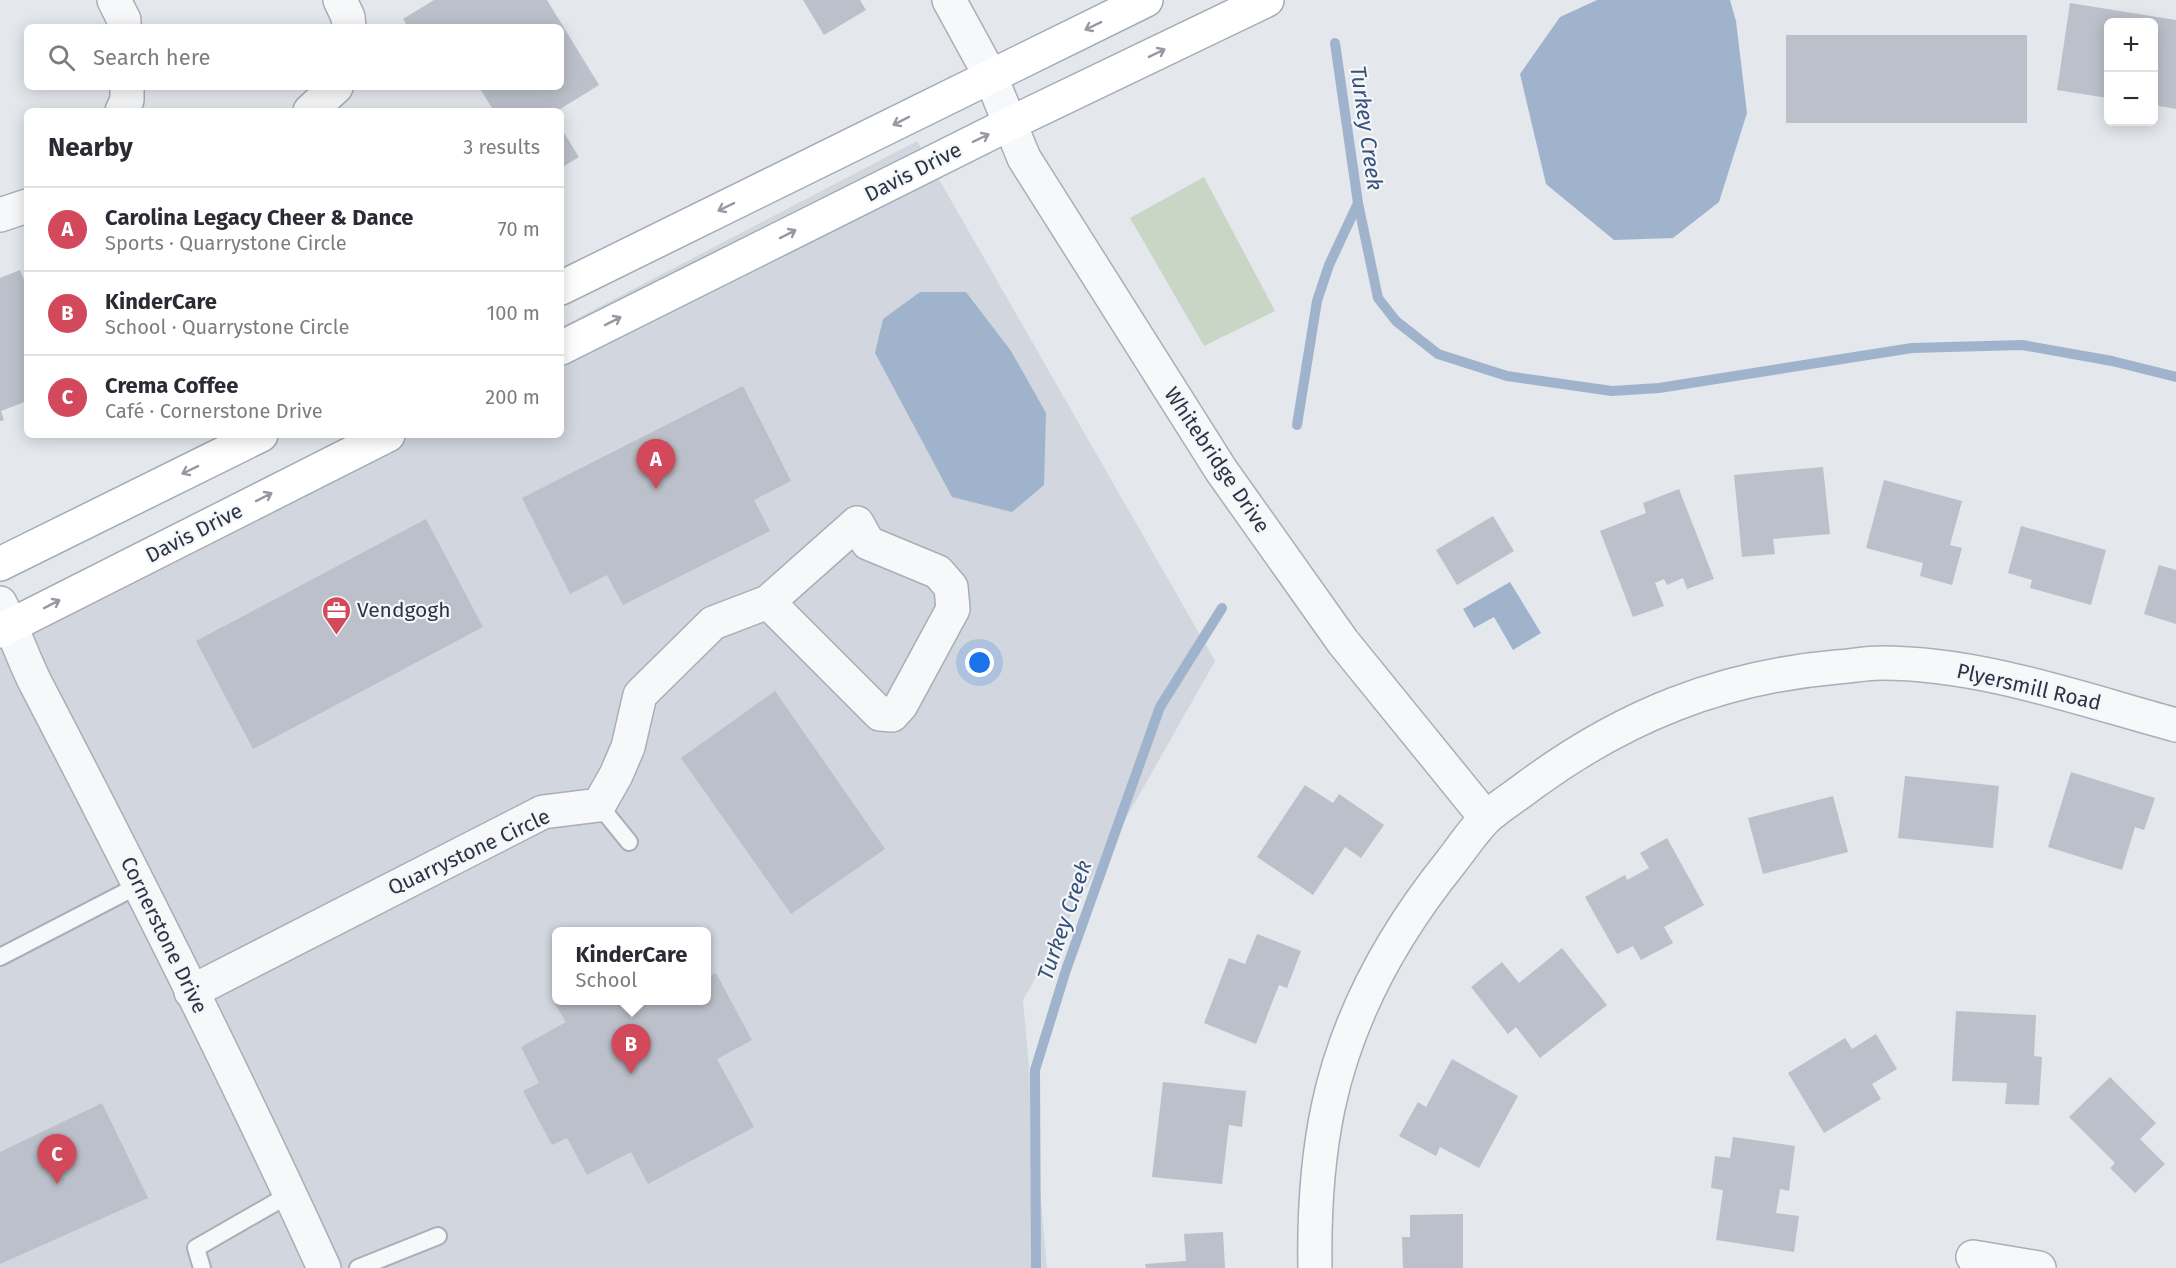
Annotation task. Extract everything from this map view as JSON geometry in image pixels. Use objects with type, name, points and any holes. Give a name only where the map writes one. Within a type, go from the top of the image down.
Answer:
[{"type":"main road","points":[[564,287],[1146,0]]},
{"type":"main road","name":"Davis Drive","points":[[564,346],[1009,124],[1267,0]]},
{"type":"main road","points":[[0,564],[255,438]]},
{"type":"main road","name":"Davis Drive","points":[[4,620],[381,438]]},
{"type":"street","points":[[114,0],[124,24]]},
{"type":"street","points":[[340,0],[349,24]]},
{"type":"street","name":"Whitebridge Drive","points":[[950,0],[990,75],[1024,158],[1221,470],[1343,642],[1486,818]]},
{"type":"street","points":[[313,108],[333,90]]},
{"type":"street","points":[[0,215],[24,207]]},
{"type":"street","points":[[599,805],[628,747],[640,695],[712,623],[768,602],[857,522],[868,543],[938,572],[951,587],[952,609],[901,705],[892,715],[880,714],[768,602]]},
{"type":"street","name":"Cornerstone Drive","points":[[4,620],[141,884],[324,1268]]},
{"type":"street","name":"Plyersmill Road","points":[[1315,1268],[1314,1212],[1328,1107],[1348,1038],[1389,949],[1422,898],[1486,818],[1548,772],[1612,732],[1677,702],[1744,681],[1808,669],[1880,663],[1975,670],[2176,724]]},
{"type":"street","name":"Quarrystone Circle","points":[[191,992],[543,812],[599,805]]},
{"type":"street","points":[[1973,1257],[2039,1268]]},
{"type":"lane","points":[[599,805],[629,842]]},
{"type":"lane","points":[[0,957],[141,884]]},
{"type":"lane","points":[[202,1268],[196,1248],[290,1194]]},
{"type":"lane","points":[[358,1268],[438,1236]]},
{"type":"shaded area","points":[[917,141],[1215,661],[1023,1000],[1047,1268],[0,1268],[0,618],[346,438],[564,438],[564,325]]},
{"type":"green space","points":[[1204,177],[1275,311],[1204,346],[1130,218]]},
{"type":"water","points":[[1597,0],[1730,0],[1736,21],[1747,113],[1719,202],[1673,238],[1614,240],[1546,184],[1520,74],[1560,17]]},
{"type":"water","points":[[920,292],[966,292],[1011,351],[1046,413],[1044,485],[1012,512],[952,497],[875,353],[883,319]]},
{"type":"water","points":[[1510,582],[1541,633],[1513,650],[1494,617],[1474,628],[1463,609]]},
{"type":"building","points":[[434,0],[547,0],[562,24],[406,24],[403,19]]},
{"type":"building","points":[[803,0],[860,0],[866,10],[824,35]]},
{"type":"building","points":[[2070,3],[2176,20],[2176,109],[2158,106],[2158,18],[2104,18],[2104,97],[2057,90]]},
{"type":"building","points":[[564,28],[599,85],[562,108],[492,108],[481,90],[564,90]]},
{"type":"building","points":[[1786,35],[2027,35],[2027,123],[1786,123]]},
{"type":"building","points":[[564,133],[579,157],[564,166]]},
{"type":"building","points":[[20,270],[24,280],[24,402],[1,411],[4,420],[0,421],[0,278]]},
{"type":"building","points":[[743,386],[791,481],[754,500],[770,531],[623,605],[607,575],[570,594],[522,498]]},
{"type":"building","points":[[1823,467],[1830,534],[1773,539],[1775,554],[1742,557],[1734,475]]},
{"type":"building","points":[[1884,480],[1962,501],[1950,545],[1962,548],[1952,585],[1920,576],[1923,563],[1866,548]]},
{"type":"building","points":[[1679,489],[1714,579],[1687,589],[1683,578],[1667,585],[1664,579],[1655,583],[1664,606],[1633,617],[1600,531],[1646,513],[1643,503]]},
{"type":"building","points":[[1493,516],[1514,551],[1457,585],[1436,550]]},
{"type":"building","points":[[426,519],[483,627],[253,749],[196,641]]},
{"type":"building","points":[[2021,526],[2106,550],[2091,605],[2030,588],[2032,580],[2008,573]]},
{"type":"building","points":[[2159,565],[2176,570],[2176,624],[2144,614]]},
{"type":"building","points":[[775,691],[885,849],[791,914],[681,758]]},
{"type":"building","points":[[2071,772],[2155,798],[2144,830],[2135,827],[2122,870],[2048,847]]},
{"type":"building","points":[[1905,776],[1999,786],[1993,848],[1898,838]]},
{"type":"building","points":[[1305,785],[1333,803],[1339,794],[1384,825],[1361,858],[1345,847],[1313,895],[1257,857]]},
{"type":"building","points":[[1833,796],[1848,852],[1763,874],[1748,818]]},
{"type":"building","points":[[1667,838],[1704,905],[1664,927],[1673,943],[1641,960],[1633,946],[1617,954],[1585,897],[1625,875],[1627,880],[1649,868],[1640,853]]},
{"type":"building","points":[[1257,934],[1301,951],[1287,988],[1279,985],[1256,1044],[1204,1023],[1229,958],[1245,964]]},
{"type":"building","points":[[1562,948],[1607,1005],[1540,1058],[1516,1027],[1508,1034],[1471,987],[1502,962],[1519,983]]},
{"type":"building","points":[[716,973],[752,1040],[717,1059],[754,1127],[648,1184],[631,1152],[587,1175],[567,1138],[552,1145],[523,1091],[539,1083],[521,1047],[566,1022],[556,1005],[711,1005],[711,976]]},
{"type":"building","points":[[1956,1011],[2036,1015],[2034,1056],[2042,1057],[2039,1105],[2005,1104],[2007,1083],[1952,1081]]},
{"type":"building","points":[[1876,1034],[1897,1069],[1872,1084],[1881,1099],[1824,1133],[1788,1073],[1845,1038],[1852,1049]]},
{"type":"building","points":[[1452,1059],[1518,1096],[1479,1168],[1440,1147],[1436,1156],[1399,1136],[1418,1102],[1426,1107]]},
{"type":"building","points":[[2110,1077],[2156,1123],[2140,1139],[2165,1164],[2135,1193],[2110,1168],[2115,1163],[2069,1117]]},
{"type":"building","points":[[1163,1082],[1246,1091],[1242,1127],[1229,1125],[1222,1184],[1152,1177]]},
{"type":"building","points":[[102,1103],[148,1198],[0,1264],[0,1152]]},
{"type":"building","points":[[1733,1137],[1795,1146],[1789,1191],[1780,1189],[1776,1213],[1799,1216],[1794,1252],[1716,1240],[1723,1190],[1711,1188],[1715,1156],[1730,1158]]},
{"type":"building","points":[[1463,1214],[1463,1268],[1403,1268],[1402,1237],[1410,1237],[1410,1215]]},
{"type":"building","points":[[1223,1232],[1225,1268],[1146,1268],[1145,1264],[1186,1261],[1184,1234]]},
{"type":"waterway","points":[[1335,43],[1358,203],[1378,298],[1396,321],[1438,354],[1507,376],[1612,391],[1659,388],[1912,348],[2022,345],[2112,361],[2176,377]]},
{"type":"waterway","name":"Turkey Creek","points":[[1297,425],[1317,301],[1329,265],[1358,203]]},
{"type":"waterway","name":"Turkey Creek","points":[[1036,1268],[1035,1070],[1066,970],[1160,707],[1222,608]]},
{"type":"place","name":"Carolina Legacy Cheer & Dance","points":[[656,489]]},
{"type":"place","name":"Vendgogh","points":[[336,636]]},
{"type":"place","name":"KinderCare","points":[[631,1074]]},
{"type":"place","name":"Crema Coffee","points":[[57,1184]]}]
